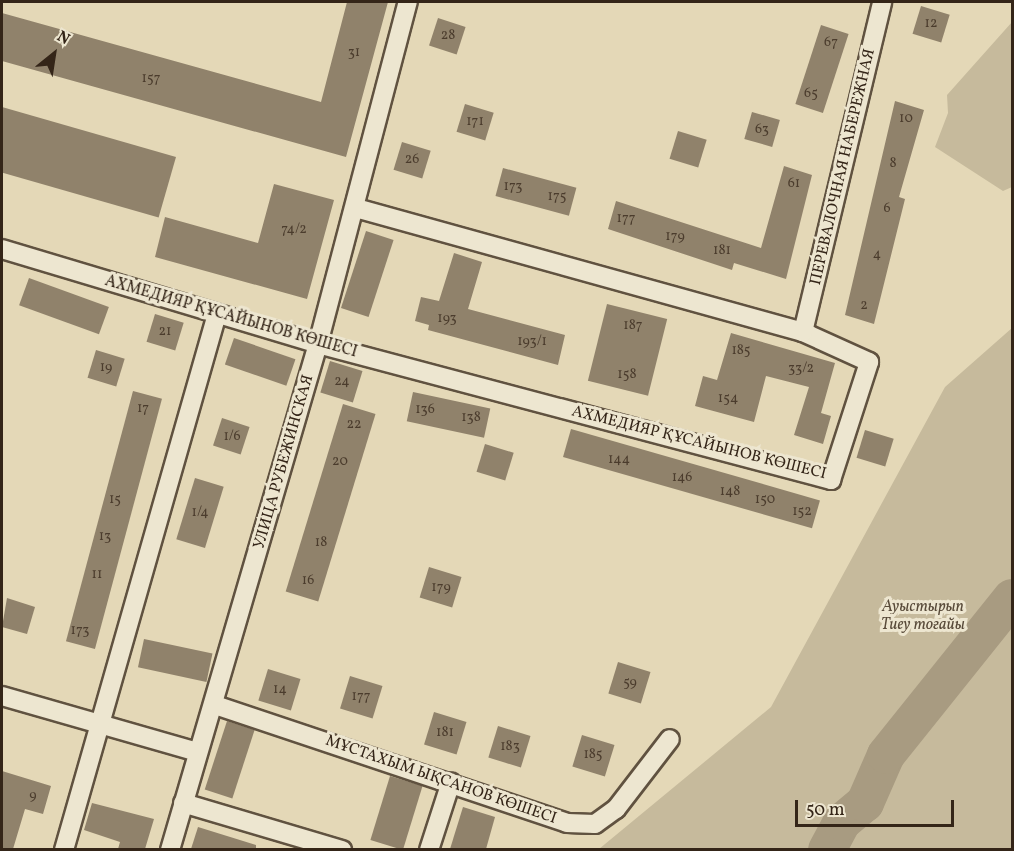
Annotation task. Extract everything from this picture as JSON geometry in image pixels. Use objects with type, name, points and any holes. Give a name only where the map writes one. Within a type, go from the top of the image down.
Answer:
[{"type":"street","name":"УЛИЦА РУБЕЖИНСКАЯ","points":[[170,849],[197,752],[215,705],[318,344],[408,2]]},
{"type":"street","name":"ПЕРЕВАЛОЧНАЯ НАБЕРЕЖНАЯ","points":[[803,332],[882,2]]},
{"type":"street","name":"АХМЕДИЯР ҚҰСАЙЫНОВ КӨШЕСІ","points":[[2,249],[318,344],[831,480],[869,362],[803,332],[355,208]]},
{"type":"street","points":[[64,849],[217,314]]},
{"type":"street","points":[[2,696],[197,752]]},
{"type":"street","name":"МҰСТАХЫМ ЫҚСАНОВ КӨШЕСІ","points":[[215,705],[451,782],[567,823],[595,824],[616,809],[670,739]]},
{"type":"street","points":[[429,849],[451,782]]},
{"type":"street","points":[[183,803],[342,849]]},
{"type":"green space","points":[[1012,22],[1012,187],[1003,191],[935,147],[948,113],[947,95]]},
{"type":"green space","name":"Ауыстырып Тиеу тоғайы","points":[[1012,328],[1012,849],[599,849],[771,707],[945,387]]},
{"type":"building","points":[[347,2],[388,2],[346,157],[2,61],[2,13],[321,102]]},
{"type":"building","points":[[921,6],[950,15],[941,43],[913,34]]},
{"type":"building","points":[[438,18],[466,27],[457,55],[429,46]]},
{"type":"building","points":[[821,25],[849,34],[823,113],[795,104]]},
{"type":"building","points":[[895,101],[924,110],[899,197],[905,199],[874,324],[845,315]]},
{"type":"building","points":[[465,104],[494,113],[485,141],[457,132]]},
{"type":"building","points":[[2,107],[176,157],[159,217],[2,173]]},
{"type":"building","points":[[752,112],[780,120],[772,147],[744,139]]},
{"type":"building","points":[[678,131],[707,140],[698,168],[670,159]]},
{"type":"building","points":[[402,142],[431,151],[422,179],[394,170]]},
{"type":"building","points":[[784,166],[812,175],[786,279],[734,263],[732,270],[608,229],[616,201],[761,248]]},
{"type":"building","points":[[503,168],[576,188],[569,216],[495,196]]},
{"type":"building","points":[[274,184],[334,200],[307,299],[155,257],[165,217],[258,243]]},
{"type":"building","points":[[366,231],[394,240],[369,317],[341,308]]},
{"type":"building","points":[[454,253],[482,262],[468,309],[565,335],[558,365],[428,330],[429,325],[415,321],[421,297],[439,301]]},
{"type":"building","points":[[29,278],[109,307],[99,334],[19,305]]},
{"type":"building","points":[[607,304],[667,319],[648,396],[588,381]]},
{"type":"building","points":[[155,314],[184,323],[175,351],[147,342]]},
{"type":"building","points":[[731,333],[835,363],[821,413],[831,416],[823,444],[794,435],[809,387],[766,376],[754,422],[695,406],[703,376],[717,380]]},
{"type":"building","points":[[234,338],[295,359],[286,386],[225,364]]},
{"type":"building","points":[[96,350],[125,359],[116,387],[88,378]]},
{"type":"building","points":[[330,361],[363,371],[353,402],[320,393]]},
{"type":"building","points":[[133,391],[162,399],[95,649],[66,641]]},
{"type":"building","points":[[413,392],[490,408],[484,438],[407,421]]},
{"type":"building","points":[[343,404],[376,414],[318,601],[286,591]]},
{"type":"building","points":[[222,418],[250,427],[241,455],[213,446]]},
{"type":"building","points":[[571,429],[820,500],[812,528],[563,457]]},
{"type":"building","points":[[865,430],[894,439],[885,467],[857,458]]},
{"type":"building","points":[[485,444],[514,453],[505,481],[477,472]]},
{"type":"building","points":[[195,478],[224,487],[205,548],[176,539]]},
{"type":"building","points":[[429,567],[462,577],[452,608],[420,598]]},
{"type":"building","points":[[7,598],[35,607],[27,634],[2,627]]},
{"type":"building","points":[[144,639],[212,654],[206,682],[138,667]]},
{"type":"building","points":[[618,662],[651,672],[641,703],[608,694]]},
{"type":"building","points":[[268,669],[301,679],[291,710],[258,701]]},
{"type":"building","points":[[350,676],[383,686],[373,718],[340,709]]},
{"type":"building","points":[[434,712],[467,722],[457,754],[424,745]]},
{"type":"building","points":[[227,721],[255,730],[232,798],[205,789]]},
{"type":"building","points":[[498,726],[531,736],[521,767],[488,758]]},
{"type":"building","points":[[582,735],[615,745],[605,776],[572,767]]},
{"type":"building","points":[[2,771],[51,786],[43,814],[25,809],[13,849],[2,849]]},
{"type":"building","points":[[390,776],[423,786],[403,850],[370,840]]},
{"type":"building","points":[[92,803],[154,819],[145,849],[118,849],[120,842],[84,830]]},
{"type":"building","points":[[463,807],[495,817],[486,849],[450,849]]},
{"type":"building","points":[[198,827],[256,845],[256,849],[191,849]]},
{"type":"waterway","points":[[827,850],[842,822],[865,803],[886,755],[1012,598]]}]
